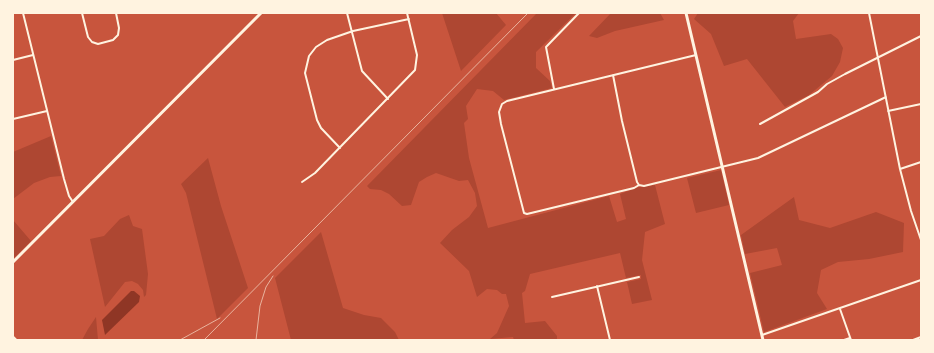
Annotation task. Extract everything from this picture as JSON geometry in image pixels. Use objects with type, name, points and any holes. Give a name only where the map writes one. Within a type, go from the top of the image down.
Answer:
[{"type":"main road","points":[[13,262],[261,13]]},
{"type":"main road","points":[[686,13],[763,340]]},
{"type":"street","points":[[23,13],[64,179],[69,196],[73,202]]},
{"type":"street","points":[[82,13],[88,37],[92,42],[98,44],[113,40],[118,35],[119,28],[116,13]]},
{"type":"street","points":[[346,13],[362,71],[388,99]]},
{"type":"street","points":[[302,182],[312,176],[412,74],[417,65],[417,55],[407,13]]},
{"type":"street","points":[[554,89],[546,47],[579,13]]},
{"type":"street","points":[[870,13],[900,169],[911,211],[921,240]]},
{"type":"street","points":[[340,148],[318,125],[306,78],[305,67],[312,51],[321,43],[352,31],[409,18]]},
{"type":"street","points":[[760,124],[818,92],[830,82],[878,56],[921,36]]},
{"type":"street","points":[[696,54],[507,101],[502,104],[499,112],[501,124],[523,211],[526,214],[634,188],[639,185],[644,186],[758,158],[886,97]]},
{"type":"street","points":[[13,60],[33,55]]},
{"type":"street","points":[[613,75],[622,122],[639,185]]},
{"type":"street","points":[[888,111],[921,104]]},
{"type":"street","points":[[13,119],[47,111]]},
{"type":"street","points":[[900,169],[921,162]]},
{"type":"street","points":[[552,297],[639,277]]},
{"type":"street","points":[[762,335],[921,280]]},
{"type":"street","points":[[597,286],[610,340]]},
{"type":"street","points":[[840,309],[851,339],[844,340]]},
{"type":"street","points":[[13,337],[16,340]]},
{"type":"street","points":[[913,340],[921,337]]},
{"type":"shaded area","points":[[442,13],[496,13],[506,25],[461,71]]},
{"type":"shaded area","points":[[537,13],[576,13],[536,52],[536,68],[550,81],[552,88],[504,100],[493,91],[477,89],[466,106],[468,119],[464,123],[469,158],[488,228],[609,196],[617,222],[626,219],[620,194],[639,187],[655,185],[665,224],[645,232],[642,260],[652,300],[632,304],[627,282],[641,279],[641,275],[626,278],[620,253],[530,274],[525,291],[522,293],[525,323],[545,321],[557,336],[557,340],[514,340],[513,337],[490,339],[497,333],[509,306],[506,294],[502,294],[497,290],[487,289],[477,297],[469,271],[440,243],[452,230],[469,217],[477,206],[475,193],[468,180],[459,181],[436,173],[419,182],[411,205],[402,206],[389,194],[381,190],[370,189],[367,186]]},
{"type":"shaded area","points":[[611,13],[660,13],[664,20],[615,31],[597,38],[589,36]]},
{"type":"shaded area","points":[[698,13],[799,13],[793,21],[796,39],[831,34],[838,39],[843,48],[840,62],[832,76],[809,95],[785,107],[747,59],[724,66],[711,34],[694,19]]},
{"type":"shaded area","points":[[51,136],[61,176],[50,177],[34,183],[13,199],[13,152]]},
{"type":"shaded area","points":[[208,158],[221,206],[248,288],[217,319],[186,193],[181,184]]},
{"type":"shaded area","points":[[721,170],[729,205],[696,213],[687,178]]},
{"type":"shaded area","points":[[794,197],[799,220],[830,228],[876,212],[904,223],[903,252],[869,259],[838,262],[821,270],[817,293],[827,309],[764,332],[750,273],[782,265],[777,248],[745,254],[741,235]]},
{"type":"shaded area","points":[[129,215],[133,226],[142,229],[148,274],[146,295],[144,297],[143,290],[138,284],[132,281],[125,282],[105,307],[90,239],[104,236],[120,219]]},
{"type":"shaded area","points":[[13,220],[31,241],[13,259]]},
{"type":"shaded area","points":[[321,232],[343,308],[364,315],[381,318],[395,332],[399,340],[291,340],[275,278]]},
{"type":"shaded area","points":[[131,291],[134,291],[140,296],[139,302],[105,335],[102,320]]},
{"type":"shaded area","points":[[96,317],[98,340],[82,340],[88,329]]},
{"type":"railway","points":[[204,340],[528,13]]},
{"type":"railway","points":[[256,340],[260,306],[266,287],[273,276]]},
{"type":"railway","points":[[180,340],[220,318]]}]
